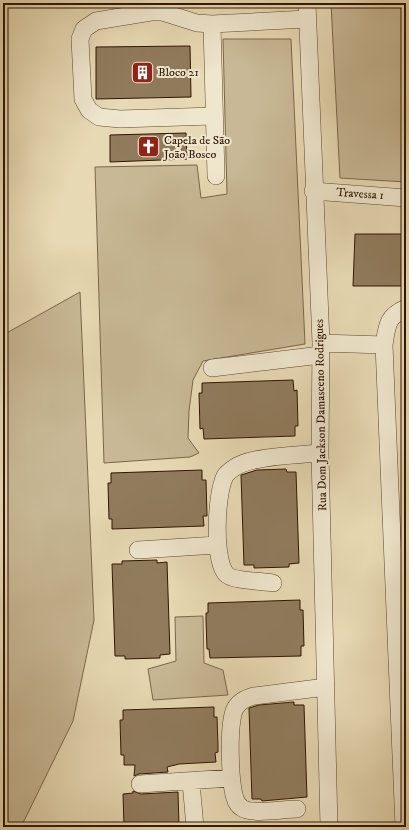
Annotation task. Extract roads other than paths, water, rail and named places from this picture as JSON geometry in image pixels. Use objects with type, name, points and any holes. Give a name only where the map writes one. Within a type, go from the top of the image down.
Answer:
[{"type":"street","points":[[213,116],[120,119],[99,117],[89,110],[83,99],[80,39],[84,28],[96,21],[151,12],[162,12],[197,23],[212,24],[307,11]]},
{"type":"street","name":"Rua Dom Jackson Damasceno Rodrigues","points":[[307,11],[313,191],[321,349],[320,453],[329,827]]},
{"type":"street","points":[[212,24],[213,116],[216,176]]},
{"type":"street","name":"Travessa 1","points":[[313,191],[406,198]]},
{"type":"street","points":[[404,827],[384,344],[389,322],[395,313],[406,308]]},
{"type":"street","points":[[212,368],[321,349],[384,344]]},
{"type":"street","points":[[273,583],[238,579],[227,575],[221,567],[218,545],[219,495],[226,475],[247,461],[320,453]]},
{"type":"street","points":[[138,550],[218,545]]},
{"type":"street","points":[[297,809],[252,812],[243,809],[235,800],[231,778],[231,733],[235,708],[244,699],[326,687]]},
{"type":"street","points":[[140,784],[191,782],[231,778]]},
{"type":"street","points":[[191,782],[195,827]]},
{"type":"place","name":"Bloco 21","points":[[143,72]]},
{"type":"place","name":"Capela de São João Bosco","points":[[149,147]]}]
